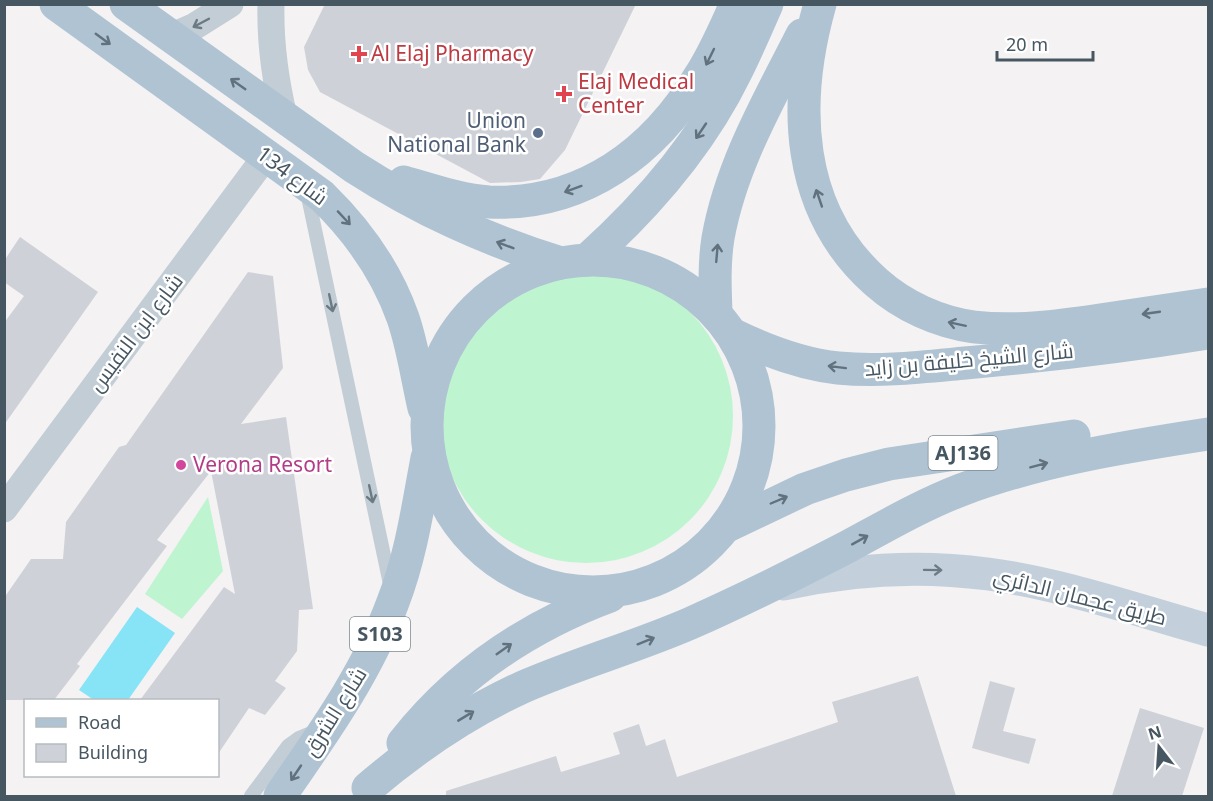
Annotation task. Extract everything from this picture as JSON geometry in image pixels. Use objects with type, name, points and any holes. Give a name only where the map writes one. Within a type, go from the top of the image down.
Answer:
[{"type":"main road","name":"شارع 134","points":[[56,4],[322,196],[363,240],[392,291],[404,319],[438,488],[456,522],[482,551],[514,572],[550,587],[588,592],[627,589]]},
{"type":"main road","name":"شارع 134","points":[[126,4],[354,167],[392,191],[474,233],[517,249],[574,261]]},
{"type":"main road","points":[[354,167],[458,198],[488,202],[547,197],[576,188],[603,176],[628,160],[657,135],[681,105],[702,73],[736,4]]},
{"type":"main road","points":[[574,261],[630,220],[656,192],[685,154],[712,115],[736,73],[767,4]]},
{"type":"main road","points":[[725,324],[715,276],[718,240],[725,204],[751,136],[819,4]]},
{"type":"main road","points":[[819,4],[807,63],[804,97],[804,132],[809,166],[819,203],[836,237],[859,267],[887,292],[907,304],[949,322],[994,329],[1053,326],[1209,304]]},
{"type":"main road","points":[[365,792],[412,732],[468,675],[506,647],[545,624],[587,604],[665,576],[699,555],[727,526],[747,490],[759,452],[760,411],[752,372],[725,324],[694,293],[679,283],[644,267],[616,261],[574,261]]},
{"type":"main road","name":"شارع الشرق","points":[[280,796],[329,725],[369,659],[394,601],[410,547],[427,436],[430,390],[440,360],[456,332],[477,307],[502,287],[530,272],[574,261]]},
{"type":"main road","name":"شارع الشيخ خليفة بن زايد","points":[[725,324],[767,350],[801,361],[836,368],[872,370],[998,361],[1209,333]]},
{"type":"main road","name":"AJ136","points":[[727,526],[806,489],[846,475],[889,464],[1209,416]]},
{"type":"main road","points":[[365,792],[413,751],[482,707],[524,686],[688,624],[771,586],[904,516],[959,491],[1007,473],[1057,460],[1209,434]]},
{"type":"main road","name":"طريق عجمان الدائري","points":[[771,586],[857,571],[901,569],[988,574],[1031,581],[1209,630]]},
{"type":"street","points":[[170,37],[195,26],[230,4]]},
{"type":"street","points":[[271,4],[270,37],[273,68],[284,117]]},
{"type":"street","name":"شارع ابن النفيس","points":[[4,509],[169,290],[266,156]]},
{"type":"lane","points":[[306,184],[394,601]]},
{"type":"lane","points":[[251,796],[288,746],[299,738],[329,725]]},
{"type":"green space","points":[[572,269],[600,269],[629,275],[655,286],[679,302],[700,323],[716,347],[727,373],[733,402],[733,430],[722,472],[708,498],[690,520],[655,546],[629,557],[600,563],[572,563],[543,557],[517,546],[493,530],[472,509],[456,485],[445,459],[439,430],[439,402],[445,373],[456,347],[472,323],[493,302],[517,286],[543,275]]},
{"type":"green space","points":[[208,497],[223,571],[182,619],[145,594]]},
{"type":"water","points":[[137,607],[175,633],[129,699],[92,699],[79,690]]},
{"type":"building","points":[[325,4],[636,4],[565,150],[540,179],[490,183],[320,92],[308,70],[304,47]]},
{"type":"building","points":[[20,237],[98,292],[4,425],[4,323],[24,296],[4,282],[4,261]]},
{"type":"building","points":[[248,272],[273,276],[283,368],[241,424],[286,417],[313,609],[299,610],[297,651],[275,681],[286,688],[265,715],[249,708],[219,753],[219,699],[141,699],[224,587],[235,594],[211,471],[157,540],[167,546],[77,664],[80,666],[55,699],[4,700],[4,598],[31,559],[63,559],[66,522],[119,447],[126,445]]},
{"type":"building","points":[[918,676],[956,796],[446,796],[446,791],[556,756],[561,772],[620,754],[613,733],[639,724],[646,746],[665,739],[677,777],[838,722],[832,702]]},
{"type":"building","points":[[990,681],[1015,688],[1003,731],[1036,739],[1029,764],[972,748]]},
{"type":"building","points":[[1140,708],[1204,728],[1182,796],[1112,796]]},
{"type":"place","name":"Al Elaj Pharmacy","points":[[359,54]]},
{"type":"place","name":"Elaj Medical Center","points":[[564,94]]},
{"type":"place","name":"Union National Bank","points":[[538,133]]},
{"type":"place","name":"Verona Resort","points":[[181,465]]}]
